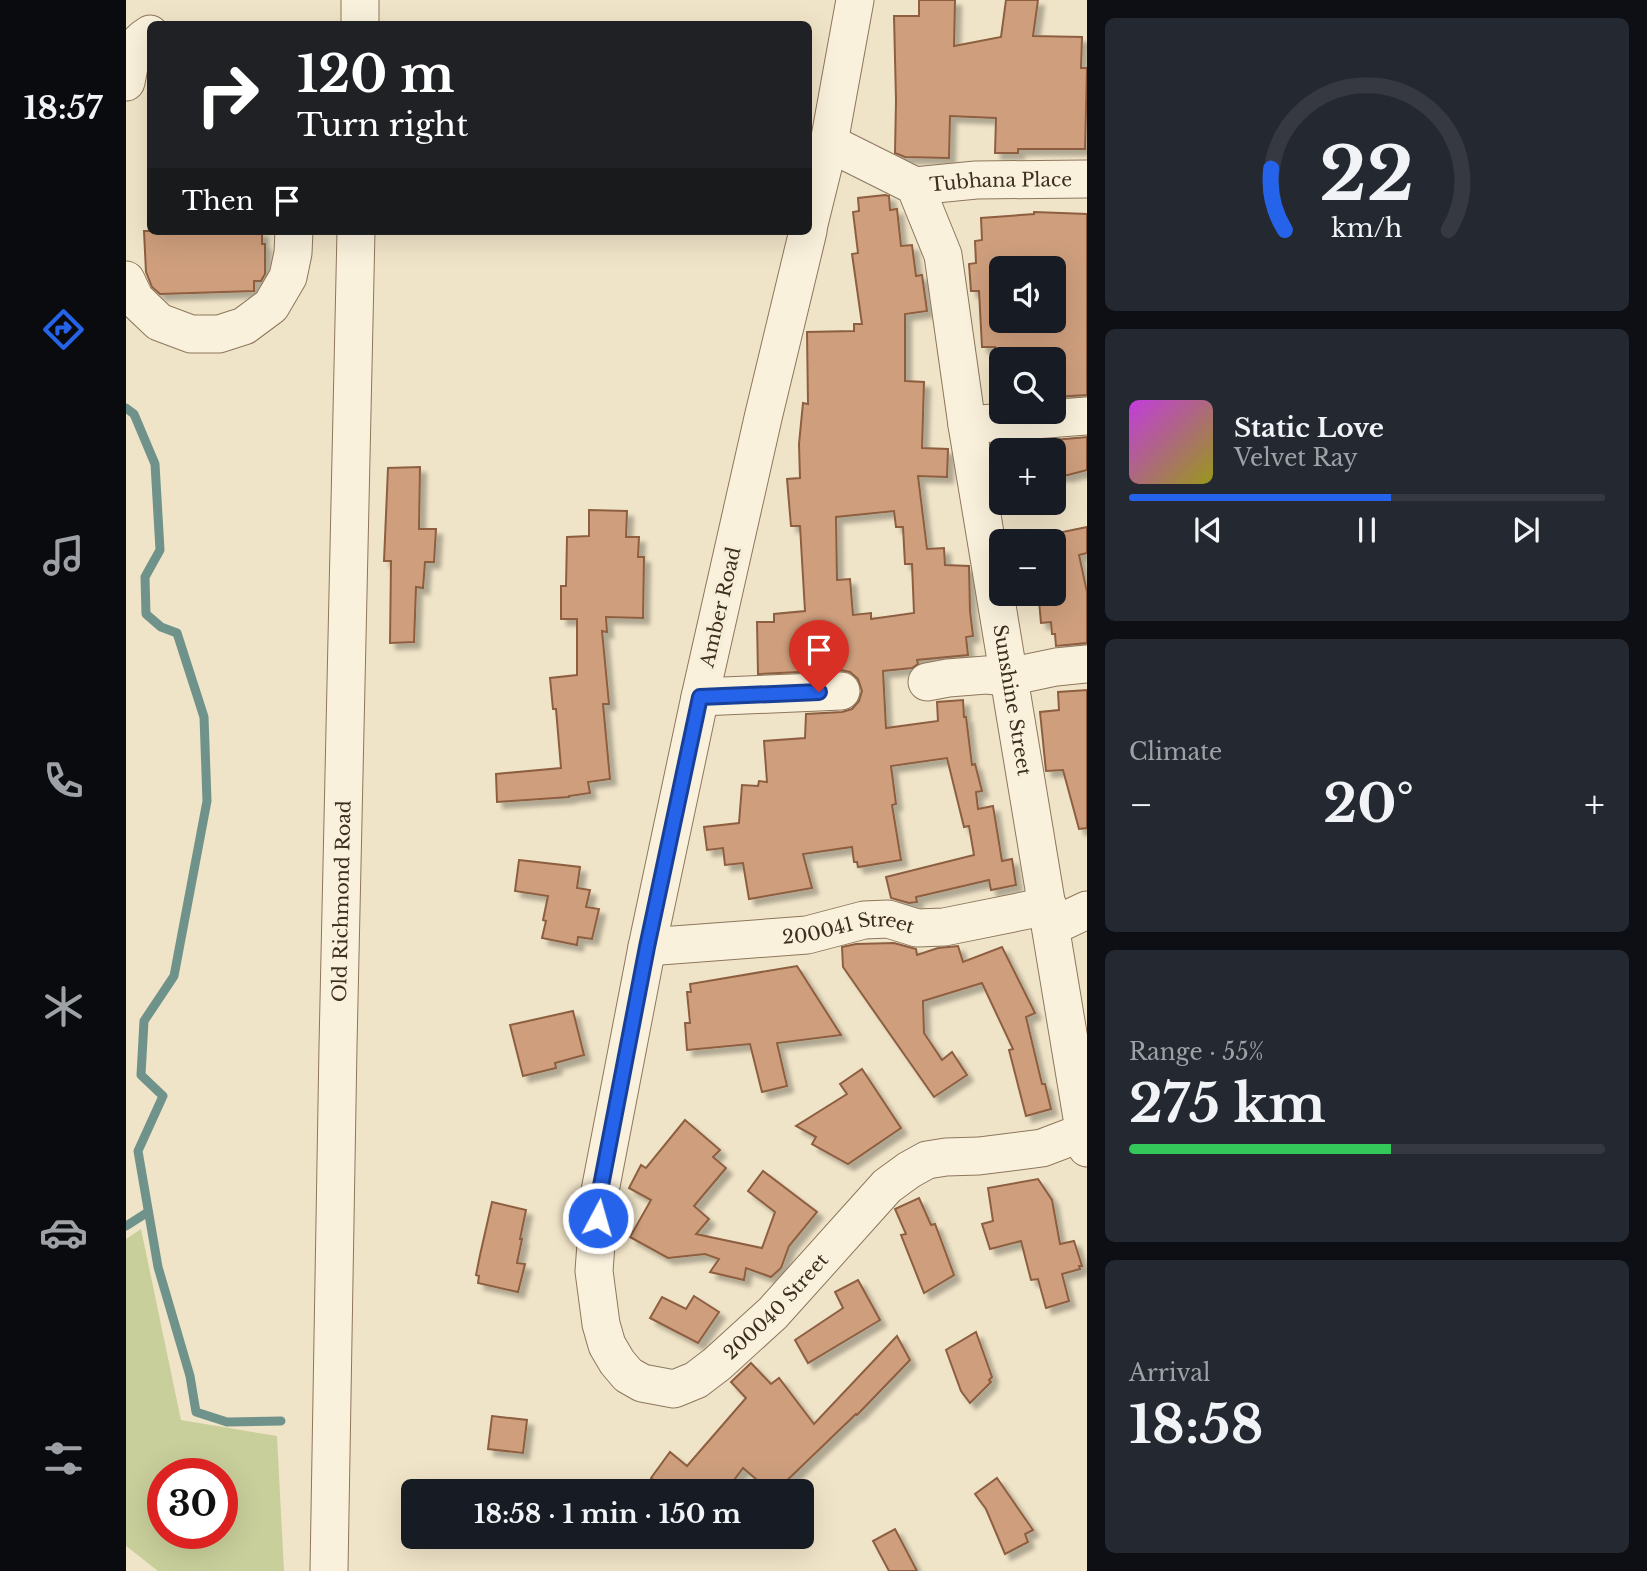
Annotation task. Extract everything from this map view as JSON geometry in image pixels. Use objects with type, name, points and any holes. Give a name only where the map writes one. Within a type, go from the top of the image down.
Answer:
[{"type":"street","points":[[360,0],[360,21]]},
{"type":"street","name":"Amber Road","points":[[812,213],[829,143],[855,0]]},
{"type":"street","points":[[126,82],[132,54],[140,41],[147,36]]},
{"type":"street","points":[[829,143],[915,186]]},
{"type":"street","name":"Tubhana Place","points":[[915,186],[976,180],[1087,179]]},
{"type":"street","name":"Sunshine Street","points":[[915,186],[943,256],[967,425],[1085,1140]]},
{"type":"street","points":[[126,279],[135,299],[159,322],[191,334],[219,334],[244,326],[271,306],[288,277],[294,235]]},
{"type":"street","name":"Old Richmond Road","points":[[329,1571],[356,235]]},
{"type":"street","name":"Amber Road","points":[[600,1191],[647,947],[700,697],[807,235]]},
{"type":"street","points":[[967,425],[1087,416]]},
{"type":"street","points":[[927,681],[986,675],[1008,677],[1087,664]]},
{"type":"street","points":[[700,697],[841,691]]},
{"type":"street","name":"200041 Street","points":[[647,947],[807,935],[863,920],[888,919],[917,928],[944,927],[1050,917],[1087,910]]},
{"type":"street","name":"200040 Street","points":[[600,1191],[594,1271],[601,1324],[607,1345],[628,1375],[642,1382],[674,1389],[696,1380],[717,1364],[773,1313],[887,1186],[909,1170],[927,1160],[979,1156],[1085,1140]]},
{"type":"green space","points":[[141,1229],[181,1420],[277,1436],[284,1571],[158,1571],[126,1546],[126,1239]]},
{"type":"building","points":[[919,0],[955,0],[954,46],[1001,37],[1006,0],[1038,0],[1033,36],[1082,37],[1081,68],[1087,68],[1085,149],[1018,149],[1018,153],[995,153],[996,118],[950,116],[949,158],[905,157],[895,153],[894,16],[919,16]]},
{"type":"building","points":[[889,196],[890,210],[897,209],[901,246],[912,245],[916,276],[922,275],[927,311],[905,314],[905,381],[924,382],[922,448],[948,449],[947,477],[918,476],[927,549],[944,548],[945,565],[969,566],[973,636],[966,637],[968,655],[917,660],[918,664],[912,668],[883,671],[886,728],[938,721],[937,702],[963,700],[972,765],[975,764],[982,791],[976,792],[978,809],[993,806],[1002,861],[1012,859],[1016,885],[991,890],[989,880],[916,897],[917,902],[909,903],[891,898],[886,877],[974,855],[969,826],[964,827],[947,758],[891,766],[896,804],[892,805],[901,860],[858,867],[857,862],[854,862],[852,847],[803,854],[812,888],[749,899],[743,863],[725,865],[723,848],[707,850],[704,827],[739,823],[742,785],[758,786],[759,781],[767,782],[764,741],[805,738],[806,714],[852,709],[859,701],[862,691],[858,679],[850,672],[841,670],[758,674],[757,622],[774,622],[774,614],[805,611],[800,526],[791,526],[787,479],[800,478],[799,444],[803,403],[808,404],[807,332],[854,331],[854,324],[862,324],[852,254],[858,253],[853,212],[859,211],[858,198]],"holes":[[[894,511],[896,527],[903,527],[905,564],[912,564],[914,613],[871,619],[871,613],[853,615],[850,579],[837,580],[836,517]]]},
{"type":"building","points":[[1034,212],[1087,214],[1087,395],[1066,396],[1066,347],[982,347],[979,291],[971,291],[969,264],[976,263],[975,241],[982,240],[981,218]]},
{"type":"building","points":[[144,231],[147,231],[147,235],[262,235],[262,244],[265,244],[265,274],[261,281],[254,281],[254,291],[160,294],[152,287],[146,272]]},
{"type":"building","points":[[1087,437],[1087,470],[1066,475],[1066,439]]},
{"type":"building","points":[[420,467],[419,529],[436,529],[434,562],[425,562],[423,588],[416,587],[414,642],[390,643],[391,561],[384,561],[388,468]]},
{"type":"building","points":[[589,510],[627,511],[626,537],[639,537],[638,557],[644,557],[643,618],[606,617],[607,632],[602,631],[609,704],[603,704],[610,779],[588,782],[590,793],[497,802],[496,774],[561,768],[556,709],[553,709],[550,678],[577,675],[577,619],[561,619],[561,586],[566,586],[567,537],[589,536]]},
{"type":"building","points":[[1087,527],[1087,553],[1079,555],[1087,592],[1087,643],[1056,646],[1051,622],[1041,623],[1039,606],[1066,606],[1066,531]]},
{"type":"building","points":[[1087,690],[1087,828],[1079,829],[1063,770],[1046,771],[1040,712],[1059,710],[1058,692]]},
{"type":"building","points":[[519,860],[580,867],[577,888],[590,890],[586,907],[599,909],[592,939],[578,937],[577,945],[542,938],[548,896],[515,891]]},
{"type":"building","points":[[894,943],[916,949],[917,955],[938,948],[958,946],[963,962],[1002,947],[1035,1013],[1026,1017],[1042,1084],[1045,1084],[1051,1109],[1026,1116],[1009,1050],[1013,1049],[982,983],[923,1001],[924,1033],[942,1060],[952,1052],[967,1075],[934,1097],[843,967],[842,947]]},
{"type":"building","points":[[797,966],[841,1035],[777,1043],[787,1086],[762,1092],[750,1044],[687,1050],[685,1023],[690,1023],[687,992],[691,992],[690,984]]},
{"type":"building","points":[[573,1011],[584,1055],[555,1063],[556,1068],[523,1076],[510,1025]]},
{"type":"building","points":[[862,1069],[901,1128],[848,1164],[812,1144],[816,1137],[796,1126],[847,1094],[840,1084]]},
{"type":"building","points":[[685,1120],[720,1150],[713,1157],[726,1168],[694,1206],[709,1219],[696,1234],[762,1248],[775,1212],[748,1191],[763,1171],[817,1212],[789,1246],[781,1268],[771,1277],[746,1268],[744,1280],[710,1272],[719,1259],[705,1254],[668,1258],[630,1237],[651,1200],[629,1188],[641,1165],[646,1168]]},
{"type":"building","points":[[1038,1179],[1052,1200],[1060,1244],[1074,1241],[1082,1266],[1062,1274],[1069,1301],[1046,1308],[1038,1279],[1031,1280],[1021,1241],[990,1249],[982,1224],[993,1221],[988,1188]]},
{"type":"building","points":[[919,1198],[931,1225],[935,1224],[954,1275],[924,1293],[901,1235],[906,1234],[895,1209]]},
{"type":"building","points":[[492,1202],[526,1210],[517,1263],[525,1264],[518,1292],[478,1283],[479,1276],[476,1275]]},
{"type":"building","points":[[858,1280],[880,1320],[808,1363],[795,1340],[843,1308],[835,1292]]},
{"type":"building","points":[[694,1296],[719,1312],[698,1343],[650,1318],[662,1297],[686,1309]]},
{"type":"building","points":[[976,1332],[992,1377],[989,1380],[991,1382],[970,1403],[961,1391],[946,1350]]},
{"type":"building","points":[[897,1336],[910,1360],[857,1415],[788,1479],[756,1479],[743,1468],[735,1479],[651,1478],[670,1452],[687,1466],[746,1398],[731,1382],[751,1363],[771,1384],[779,1378],[814,1424]]},
{"type":"building","points":[[492,1416],[527,1420],[523,1453],[488,1449]]},
{"type":"building","points":[[997,1478],[1033,1530],[1025,1534],[1028,1542],[1005,1554],[986,1509],[975,1494]]},
{"type":"building","points":[[895,1529],[917,1571],[889,1571],[873,1541]]},
{"type":"waterway","points":[[126,408],[134,414],[155,464],[160,550],[145,577],[146,614],[161,627],[177,633],[204,717],[207,801],[174,976],[144,1021],[141,1075],[163,1096],[138,1151],[158,1267],[190,1376],[196,1412],[227,1422],[281,1421]]},
{"type":"waterway","points":[[126,1226],[148,1212]]},
{"type":"route","points":[[598,1218],[600,1191],[647,947],[700,697],[819,692]]}]
